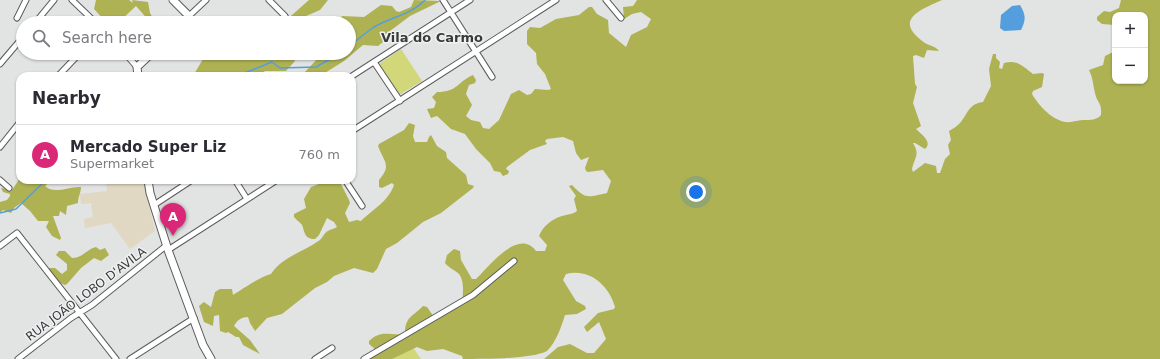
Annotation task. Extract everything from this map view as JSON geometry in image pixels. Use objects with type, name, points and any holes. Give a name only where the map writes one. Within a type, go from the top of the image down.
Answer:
[{"type":"street","points":[[18,16],[26,0]]},
{"type":"street","points":[[41,16],[54,0]]},
{"type":"street","points":[[72,0],[89,16]]},
{"type":"street","points":[[173,0],[189,16],[206,0]]},
{"type":"street","points":[[269,0],[285,16]]},
{"type":"street","points":[[443,0],[492,77]]},
{"type":"street","points":[[356,73],[470,0]]},
{"type":"street","points":[[606,0],[621,18]]},
{"type":"street","points":[[356,128],[554,1]]},
{"type":"street","points":[[0,64],[16,45]]},
{"type":"street","points":[[62,72],[73,60]]},
{"type":"street","points":[[132,60],[138,67],[138,72]]},
{"type":"street","points":[[138,67],[145,60]]},
{"type":"street","points":[[374,62],[400,101]]},
{"type":"street","points":[[0,147],[16,127]]},
{"type":"street","points":[[0,180],[9,188]]},
{"type":"street","points":[[149,184],[167,248],[211,359]]},
{"type":"street","points":[[154,205],[186,184]]},
{"type":"street","points":[[238,184],[247,199]]},
{"type":"street","name":"RUA JOÃO LOBO D'AVILA","points":[[18,359],[71,318],[80,313],[167,248],[271,184]]},
{"type":"street","points":[[348,184],[362,206]]},
{"type":"street","points":[[0,246],[17,232],[116,359]]},
{"type":"street","points":[[364,359],[473,295],[514,261]]},
{"type":"street","points":[[130,359],[194,318]]},
{"type":"street","points":[[315,359],[332,348]]},
{"type":"shaded area","points":[[106,184],[144,184],[155,231],[130,249],[111,223],[85,228],[84,219],[93,217],[91,203],[81,204],[80,194],[107,191]]},
{"type":"green space","points":[[96,0],[129,0],[133,3],[132,0],[148,2],[152,16],[145,16],[136,6],[125,16],[100,16],[94,9]]},
{"type":"green space","points":[[309,0],[328,0],[320,10],[306,16],[291,16]]},
{"type":"green space","points":[[414,0],[441,1],[410,16],[386,34],[383,42],[378,46],[363,45],[356,51],[356,17],[364,17],[381,5],[392,6],[399,12],[411,7]]},
{"type":"green space","points":[[637,0],[942,0],[918,12],[910,22],[911,28],[915,35],[939,51],[927,50],[924,58],[916,55],[913,56],[915,84],[917,87],[913,103],[921,126],[916,129],[925,138],[928,144],[925,149],[913,143],[917,153],[912,169],[913,172],[925,163],[936,166],[937,173],[940,173],[945,159],[950,154],[948,145],[951,140],[949,131],[963,120],[971,107],[983,102],[991,86],[989,69],[993,54],[996,54],[996,58],[1000,62],[999,68],[1002,69],[1004,63],[1013,62],[1020,64],[1033,74],[1044,74],[1042,87],[1033,91],[1032,94],[1043,109],[1053,117],[1065,122],[1095,119],[1101,115],[1101,107],[1096,96],[1089,70],[1103,65],[1105,56],[1112,52],[1112,84],[1148,84],[1148,12],[1112,12],[1112,25],[1102,24],[1097,20],[1097,17],[1104,11],[1110,12],[1119,8],[1121,0],[1160,0],[1160,359],[544,359],[558,347],[570,344],[587,353],[594,353],[606,339],[599,322],[587,332],[584,327],[598,313],[614,309],[615,307],[612,299],[603,285],[597,280],[590,276],[574,273],[566,274],[563,280],[576,301],[585,306],[586,309],[577,314],[565,315],[556,339],[547,351],[540,354],[495,359],[463,359],[462,356],[443,349],[427,351],[417,347],[392,359],[361,359],[376,350],[369,344],[369,341],[374,337],[382,334],[405,334],[406,324],[412,315],[423,306],[427,307],[434,317],[462,303],[462,279],[458,273],[445,263],[447,255],[454,249],[460,251],[461,260],[472,279],[476,279],[496,259],[512,246],[521,244],[529,245],[536,251],[545,251],[547,245],[539,236],[543,229],[548,223],[555,219],[577,211],[574,199],[576,196],[569,186],[572,185],[584,195],[591,196],[607,193],[611,181],[603,170],[586,171],[585,168],[589,157],[581,160],[576,153],[573,141],[563,137],[547,139],[545,141],[547,144],[530,150],[507,167],[506,169],[509,171],[508,174],[503,176],[500,172],[494,171],[490,163],[476,149],[465,134],[451,129],[437,116],[431,118],[427,109],[434,108],[436,102],[432,97],[437,92],[449,90],[473,75],[476,80],[475,83],[469,85],[466,94],[472,105],[466,116],[471,120],[480,122],[483,128],[489,129],[499,120],[511,94],[519,90],[527,95],[531,94],[535,89],[551,89],[545,74],[537,64],[536,53],[527,44],[527,31],[530,27],[540,28],[556,19],[579,15],[589,7],[592,7],[597,14],[608,20],[609,33],[626,47],[631,35],[647,27],[651,19],[641,12],[632,14],[624,19],[623,7],[633,6]]},
{"type":"green space","points":[[401,49],[422,81],[399,95],[379,64]]},
{"type":"green space","points":[[202,60],[295,61],[286,71],[195,72]]},
{"type":"green space","points":[[316,60],[345,60],[326,72],[305,72]]},
{"type":"green space","points":[[409,123],[415,125],[413,136],[415,142],[427,142],[431,135],[437,146],[446,152],[447,158],[466,175],[468,184],[474,186],[473,188],[441,213],[423,222],[397,243],[386,249],[377,269],[373,273],[354,268],[334,276],[327,282],[315,288],[282,314],[267,318],[255,331],[248,317],[242,318],[238,321],[234,326],[250,340],[260,354],[243,345],[239,337],[236,337],[228,332],[226,333],[220,331],[219,315],[214,316],[213,326],[204,322],[199,306],[204,302],[211,307],[215,292],[220,289],[232,289],[233,295],[257,280],[271,274],[281,263],[314,244],[327,232],[337,227],[334,222],[327,218],[319,235],[315,239],[311,239],[305,233],[302,225],[294,217],[294,214],[306,208],[304,199],[311,187],[319,184],[341,184],[350,203],[345,213],[349,222],[357,220],[361,221],[384,201],[394,185],[392,183],[382,188],[379,187],[379,180],[385,171],[386,163],[378,146],[404,130]]},
{"type":"green space","points":[[16,184],[47,184],[45,186],[53,190],[81,187],[78,203],[67,206],[66,215],[60,211],[59,216],[53,216],[61,238],[60,240],[52,236],[46,227],[49,221],[38,221],[21,203],[14,208],[11,213],[3,210],[0,213],[0,202],[7,200],[10,196],[10,194],[3,192],[1,188],[12,190]]},
{"type":"green space","points":[[96,247],[100,250],[105,248],[109,255],[101,261],[94,258],[81,268],[65,285],[58,282],[47,268],[55,268],[62,274],[67,270],[67,264],[56,255],[59,251],[65,251],[72,258],[76,258]]},
{"type":"green space","points":[[412,346],[421,359],[389,359]]},
{"type":"water","points":[[1020,5],[1025,18],[1021,30],[1004,31],[1000,28],[1001,15],[1012,6]]},
{"type":"waterway","points":[[356,41],[374,27],[414,9],[425,0]]},
{"type":"waterway","points":[[247,72],[272,62],[280,68],[316,67],[328,60]]},
{"type":"waterway","points":[[0,213],[16,209],[42,184]]},
{"type":"place","name":"Mercado Super Liz","points":[[173,236]]},
{"type":"district","name":"Vila do Carmo","points":[[432,37]]}]
